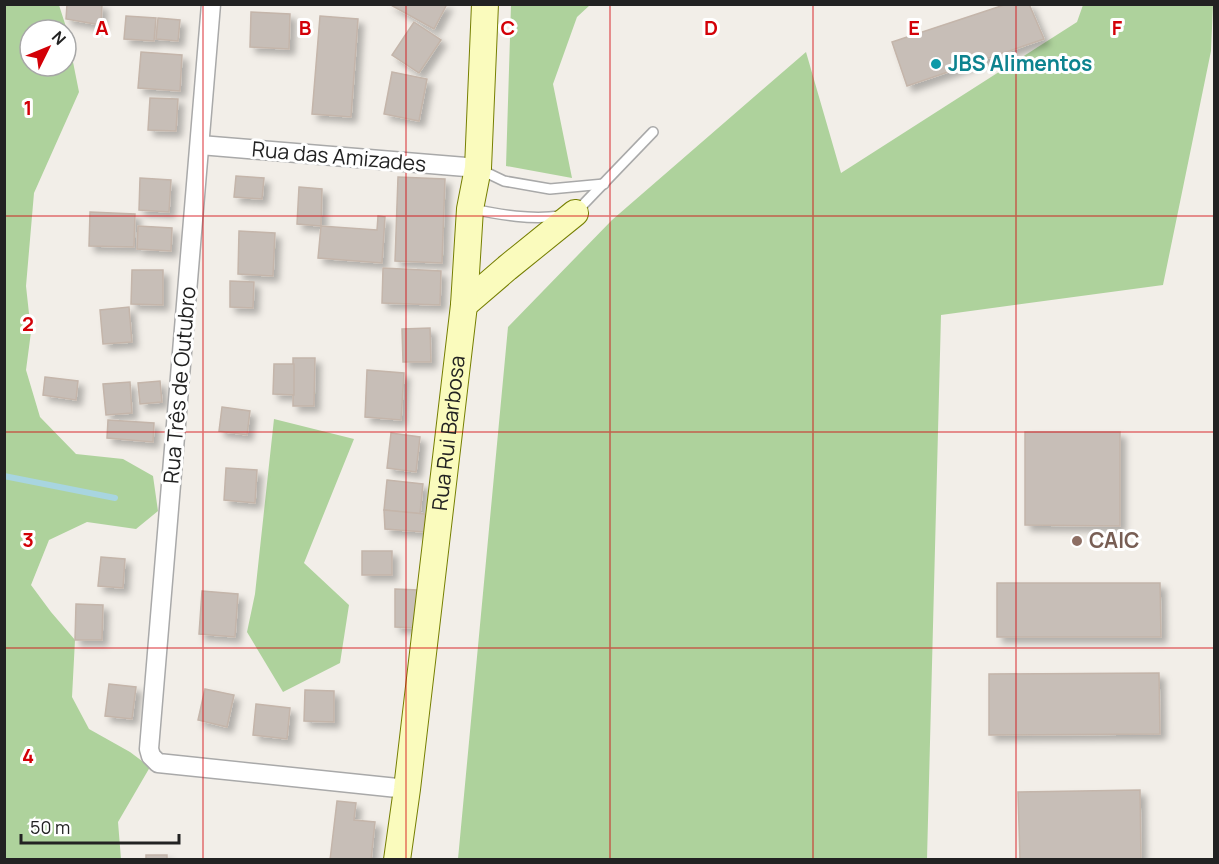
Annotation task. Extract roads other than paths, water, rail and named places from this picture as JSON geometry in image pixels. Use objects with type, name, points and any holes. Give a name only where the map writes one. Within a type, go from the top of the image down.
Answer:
[{"type":"main road","name":"Rua Rui Barbosa","points":[[397,860],[464,305],[470,209],[478,168],[485,4]]},
{"type":"main road","points":[[464,305],[575,213]]},
{"type":"street","name":"Rua Três de Outubro","points":[[211,4],[149,749],[151,756],[158,763],[407,789]]},
{"type":"street","name":"Rua das Amizades","points":[[200,145],[478,168]]},
{"type":"lane","points":[[470,209],[516,217],[548,218],[575,213],[653,132]]},
{"type":"lane","points":[[478,168],[504,181],[550,189],[604,184]]},
{"type":"waterway","points":[[4,476],[115,498]]},
{"type":"place","name":"JBS Alimentos","points":[[936,64]]},
{"type":"place","name":"CAIC","points":[[1077,541]]}]
